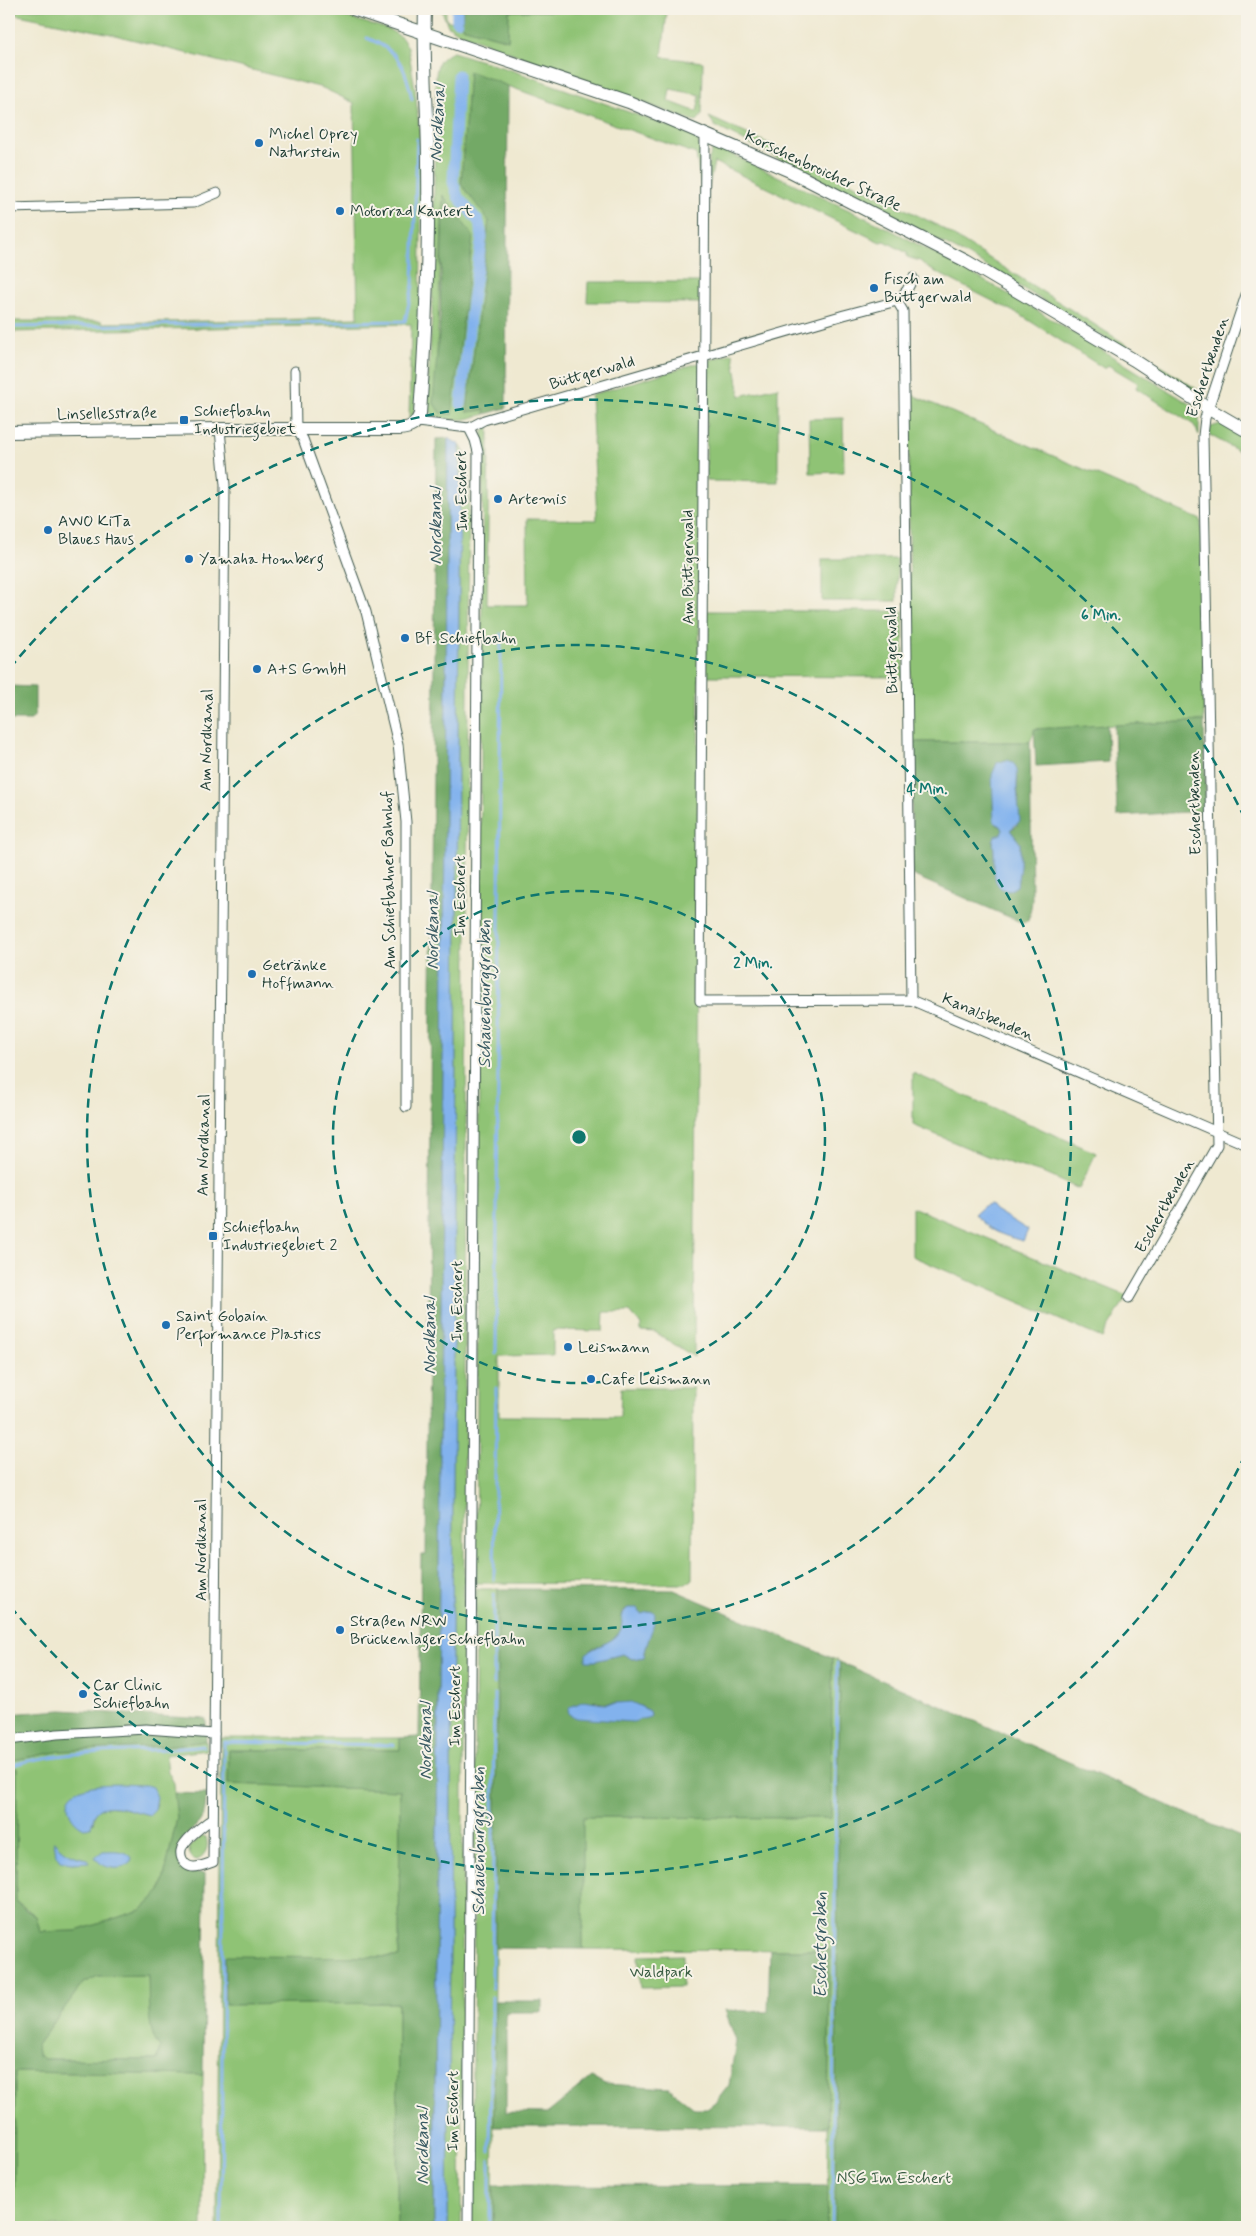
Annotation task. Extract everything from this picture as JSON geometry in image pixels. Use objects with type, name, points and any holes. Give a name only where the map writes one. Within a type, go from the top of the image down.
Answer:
[{"type":"main road","name":"Korschenbroicher Straße","points":[[353,9],[629,102],[798,175],[966,261],[1134,360],[1247,432]]},
{"type":"main road","points":[[417,422],[420,414],[423,376],[428,275],[425,9]]},
{"type":"main road","name":"Linsellesstraße","points":[[9,432],[399,429],[407,428],[417,422]]},
{"type":"street","name":"Am Büttgerwald","points":[[700,1001],[705,134]]},
{"type":"street","points":[[9,208],[193,203],[217,193]]},
{"type":"street","points":[[897,302],[908,290],[913,278]]},
{"type":"street","name":"Eschertbenden","points":[[1129,1298],[1216,1145],[1203,436],[1205,418],[1247,292]]},
{"type":"street","name":"Büttgerwald","points":[[469,428],[484,420],[844,315],[897,302],[903,311],[911,1000]]},
{"type":"street","points":[[295,371],[296,429]]},
{"type":"street","name":"Im Eschert","points":[[417,422],[469,428],[478,452],[468,2227]]},
{"type":"street","name":"Am Nordkanal","points":[[214,1818],[195,1832],[184,1844],[181,1854],[187,1866],[194,1867],[213,1862],[214,1818],[225,490],[220,429]]},
{"type":"street","name":"Am Schiefbahner Bahnhof","points":[[296,429],[302,439],[366,612],[398,744],[406,822],[406,1107]]},
{"type":"street","name":"Kanalsbenden","points":[[700,1001],[911,1000],[1247,1144]]},
{"type":"street","points":[[9,1740],[57,1734],[146,1730],[214,1734]]},
{"type":"green space","points":[[9,9],[317,9],[388,29],[401,37],[408,47],[415,88],[422,158],[420,315],[415,405],[414,414],[409,420],[411,324],[9,332],[9,321],[102,321],[102,323],[358,318],[354,103],[323,88],[111,34],[9,13]]},
{"type":"green space","points":[[441,9],[446,9],[446,20],[453,22],[453,9],[463,9],[462,27],[508,40],[509,11],[667,11],[662,57],[703,62],[702,115],[697,121],[690,120],[459,33],[448,26]],"holes":[[[670,89],[700,95],[697,112],[668,101]]]},
{"type":"green space","points":[[463,9],[703,9],[703,11],[509,11],[508,40],[462,27]]},
{"type":"green space","points":[[453,52],[514,71],[693,135],[702,154],[702,192],[696,154],[469,72],[461,184],[489,220],[467,412],[485,410],[485,414],[459,420],[440,418],[433,415],[427,406],[432,315],[436,75],[440,61]],"holes":[[[443,196],[440,413],[437,353]]]},
{"type":"green space","points":[[469,71],[508,86],[506,408],[485,414],[485,410],[467,412],[489,221],[461,184]]},
{"type":"green space","points":[[709,117],[808,161],[935,224],[1203,393],[1195,392],[974,259],[715,126]]},
{"type":"green space","points":[[714,146],[889,229],[1028,305],[1195,407],[1199,419],[1199,435],[1194,425],[1136,388],[1138,383],[1108,365],[1105,369],[1022,316],[928,268],[920,261],[907,257],[907,253],[885,241],[880,242],[714,162],[708,192],[709,159]]},
{"type":"green space","points":[[443,195],[473,236],[452,415],[440,413],[433,402],[440,322]]},
{"type":"green space","points":[[588,282],[701,282],[701,303],[587,302]]},
{"type":"green space","points":[[733,353],[740,396],[778,387],[778,482],[706,481],[707,361]]},
{"type":"green space","points":[[698,363],[701,366],[694,1357],[655,1332],[641,1331],[641,1325],[630,1312],[604,1312],[603,1331],[553,1330],[553,1355],[499,1356],[499,1416],[620,1417],[621,1388],[693,1388],[692,1579],[686,1584],[476,1583],[483,431],[489,426],[487,605],[528,605],[527,519],[597,520],[591,395]]},
{"type":"green space","points":[[908,393],[1201,520],[1204,721],[1035,729],[1030,742],[911,742]]},
{"type":"green space","points":[[843,418],[844,472],[810,473],[809,419]]},
{"type":"green space","points":[[1223,423],[1247,437],[1247,456],[1208,434],[1211,427]]},
{"type":"green space","points":[[448,438],[434,2227],[397,2227],[398,2003],[225,2005],[225,1956],[399,1957],[400,1790],[228,1784],[229,1750],[400,1750],[400,1738],[419,1737],[421,1555],[426,1555],[436,439]]},
{"type":"green space","points":[[460,445],[467,456],[469,469],[461,2227],[448,2227]]},
{"type":"green space","points":[[822,559],[897,559],[897,601],[822,601]]},
{"type":"green space","points":[[706,611],[903,611],[904,677],[705,676]]},
{"type":"green space","points":[[9,686],[35,687],[35,715],[31,720],[9,720]]},
{"type":"green space","points":[[1204,721],[1206,811],[1117,816],[1114,725]]},
{"type":"green space","points":[[1107,725],[1108,762],[1036,766],[1034,729]]},
{"type":"green space","points":[[911,742],[1030,742],[1032,901],[1029,920],[1023,923],[912,875]],"holes":[[[1018,777],[1019,799],[1017,826],[1010,830],[1020,843],[1020,866],[1017,886],[1009,891],[996,881],[993,840],[1003,830],[1001,826],[997,825],[993,807],[994,796]]]},
{"type":"green space","points":[[913,1073],[1096,1153],[1079,1189],[1048,1175],[987,1156],[913,1125]]},
{"type":"green space","points":[[912,1207],[1127,1296],[1102,1338],[912,1256]]},
{"type":"green space","points":[[476,1589],[498,1589],[493,2227],[472,2227]]},
{"type":"green space","points":[[498,1589],[674,1590],[832,1658],[831,1818],[583,1817],[583,1949],[495,1948]],"holes":[[[628,1608],[639,1610],[641,1615],[652,1611],[652,1628],[644,1657],[632,1659],[623,1654],[595,1661],[591,1649],[609,1642],[617,1636],[622,1628],[623,1611]],[[594,1701],[633,1704],[650,1711],[651,1715],[633,1721],[606,1718]]]},
{"type":"green space","name":"NSG Im Eschert","points":[[832,1658],[840,1662],[836,2128],[1247,2227],[827,2227],[830,1950],[583,1949],[582,1817],[831,1818]]},
{"type":"green space","name":"NSG Im Eschert","points":[[840,1662],[1247,1840],[1247,2227],[835,2227]]},
{"type":"green space","points":[[62,1710],[206,1719],[206,1741],[165,1746],[61,1751],[9,1761],[9,1714]]},
{"type":"green space","points":[[221,1738],[400,1738],[400,1750],[229,1750],[228,1784],[400,1790],[399,1957],[225,1957],[225,2005],[398,2003],[397,2227],[217,2227]]},
{"type":"green space","points":[[206,1741],[207,1750],[166,1755],[168,1772],[174,1783],[177,1818],[161,1891],[141,1910],[76,1931],[40,1932],[36,1916],[16,1901],[17,1768],[9,1771],[9,1761],[61,1751],[165,1746]],"holes":[[[68,1803],[157,1804],[155,1810],[150,1815],[114,1807],[100,1808],[95,1813],[93,1824],[70,1814]],[[56,1842],[65,1852],[87,1859],[83,1862],[71,1863],[54,1845]]]},
{"type":"green space","points":[[17,1768],[16,1901],[36,1916],[40,1932],[76,1931],[141,1910],[161,1891],[177,1818],[174,1793],[206,1794],[205,1810],[201,1820],[182,1840],[184,1867],[195,1873],[205,1873],[203,2075],[15,2072],[14,2227],[9,2227],[9,1771]],"holes":[[[148,1975],[150,2024],[152,2033],[160,2048],[157,2060],[44,2059],[38,2055],[37,2045],[83,1983],[98,1976]]]},
{"type":"green space","points":[[202,1836],[206,1837],[206,1850],[198,1860],[193,1859],[189,1853],[190,1847]]},
{"type":"green space","points":[[770,1950],[830,1950],[828,2127],[494,2126],[495,2001],[542,2001],[542,2012],[506,2012],[506,2112],[548,2113],[592,2077],[605,2084],[669,2088],[695,2109],[707,2109],[715,2103],[729,2085],[736,2041],[725,2010],[768,2012]]},
{"type":"green space","name":"Waldpark","points":[[683,1955],[682,1987],[641,1988],[638,1956]]},
{"type":"green space","points":[[148,1975],[150,2016],[160,2048],[157,2060],[44,2059],[38,2055],[37,2045],[83,1983],[98,1976]]},
{"type":"green space","points":[[15,2072],[203,2075],[202,2227],[14,2227]]},
{"type":"green space","points":[[494,2185],[828,2186],[827,2227],[493,2227]]},
{"type":"water","points":[[448,438],[460,445],[448,2227],[434,2227]]},
{"type":"water","points":[[1006,760],[1014,765],[1017,772],[1020,821],[1010,830],[1020,843],[1020,866],[1017,886],[1009,891],[999,886],[996,881],[993,844],[995,836],[1001,834],[1003,830],[1001,826],[994,822],[992,775],[997,763]]},
{"type":"water","points":[[990,1204],[995,1210],[1028,1230],[1023,1241],[997,1232],[980,1220],[975,1214],[984,1206]]},
{"type":"water","points":[[628,1608],[637,1608],[641,1614],[652,1611],[655,1613],[654,1624],[644,1657],[632,1659],[623,1654],[595,1661],[586,1661],[586,1654],[616,1637],[621,1630],[623,1614]]},
{"type":"water","points":[[584,1701],[603,1704],[631,1702],[650,1711],[651,1715],[650,1717],[633,1722],[576,1718],[571,1716],[568,1711],[570,1707]]},
{"type":"water","points":[[111,1784],[146,1785],[152,1787],[157,1797],[155,1810],[150,1815],[122,1808],[101,1808],[94,1815],[91,1827],[87,1829],[78,1825],[70,1814],[69,1800],[74,1793],[84,1788]]},
{"type":"water","points":[[54,1840],[68,1853],[87,1859],[89,1862],[71,1863],[60,1861],[56,1855]]},
{"type":"water","points":[[103,1851],[126,1853],[132,1858],[131,1863],[122,1868],[107,1867],[95,1857]]},
{"type":"waterway","name":"Nordkanal","points":[[457,9],[457,21]]},
{"type":"waterway","points":[[367,38],[386,48],[399,61],[407,78],[412,99]]},
{"type":"waterway","name":"Nordkanal","points":[[458,75],[453,182],[458,197],[479,222],[482,237],[472,301],[461,404]]},
{"type":"waterway","points":[[9,327],[405,321],[413,285],[417,139]]},
{"type":"waterway","name":"Schauenburggraben","points":[[496,1354],[501,634]]},
{"type":"waterway","name":"Schauenburggraben","points":[[494,1580],[496,1388]]},
{"type":"waterway","name":"Schauenburggraben","points":[[494,1594],[494,1684]]},
{"type":"waterway","name":"Eschetgraben","points":[[832,2227],[837,1663]]},
{"type":"waterway","name":"Schauenburggraben","points":[[492,1988],[494,1694]]},
{"type":"waterway","points":[[221,2227],[224,1742],[394,1745]]},
{"type":"waterway","points":[[9,1766],[33,1760],[81,1753],[203,1746]]},
{"type":"waterway","name":"Schauenburggraben","points":[[490,2151],[492,1997]]},
{"type":"waterway","name":"Schauenburggraben","points":[[490,2159],[490,2227]]},
{"type":"place","name":"Michel Oprey Naturstein","points":[[259,143]]},
{"type":"place","name":"Motorrad Kantert","points":[[340,211]]},
{"type":"place","name":"Fisch am Büttgerwald","points":[[874,288]]},
{"type":"place","name":"Schiefbahn Industriegebiet","points":[[184,420]]},
{"type":"place","name":"Artemis","points":[[498,499]]},
{"type":"place","name":"AWO KiTa Blaues Haus","points":[[48,530]]},
{"type":"place","name":"Yamaha Homberg","points":[[189,559]]},
{"type":"place","name":"Bf. Schiefbahn","points":[[405,638]]},
{"type":"place","name":"A+S GmbH","points":[[257,669]]},
{"type":"place","name":"Getränke Hoffmann","points":[[252,974]]},
{"type":"place","name":"Schiefbahn Industriegebiet 2","points":[[213,1236]]},
{"type":"place","name":"Saint Gobain Performance Plastics","points":[[166,1325]]},
{"type":"place","name":"Leismann","points":[[568,1347]]},
{"type":"place","name":"Cafe Leismann","points":[[591,1379]]},
{"type":"place","name":"Straßen NRW Brückenlager Schiefbahn","points":[[340,1630]]},
{"type":"place","name":"Car Clinic Schiefbahn","points":[[83,1694]]}]
